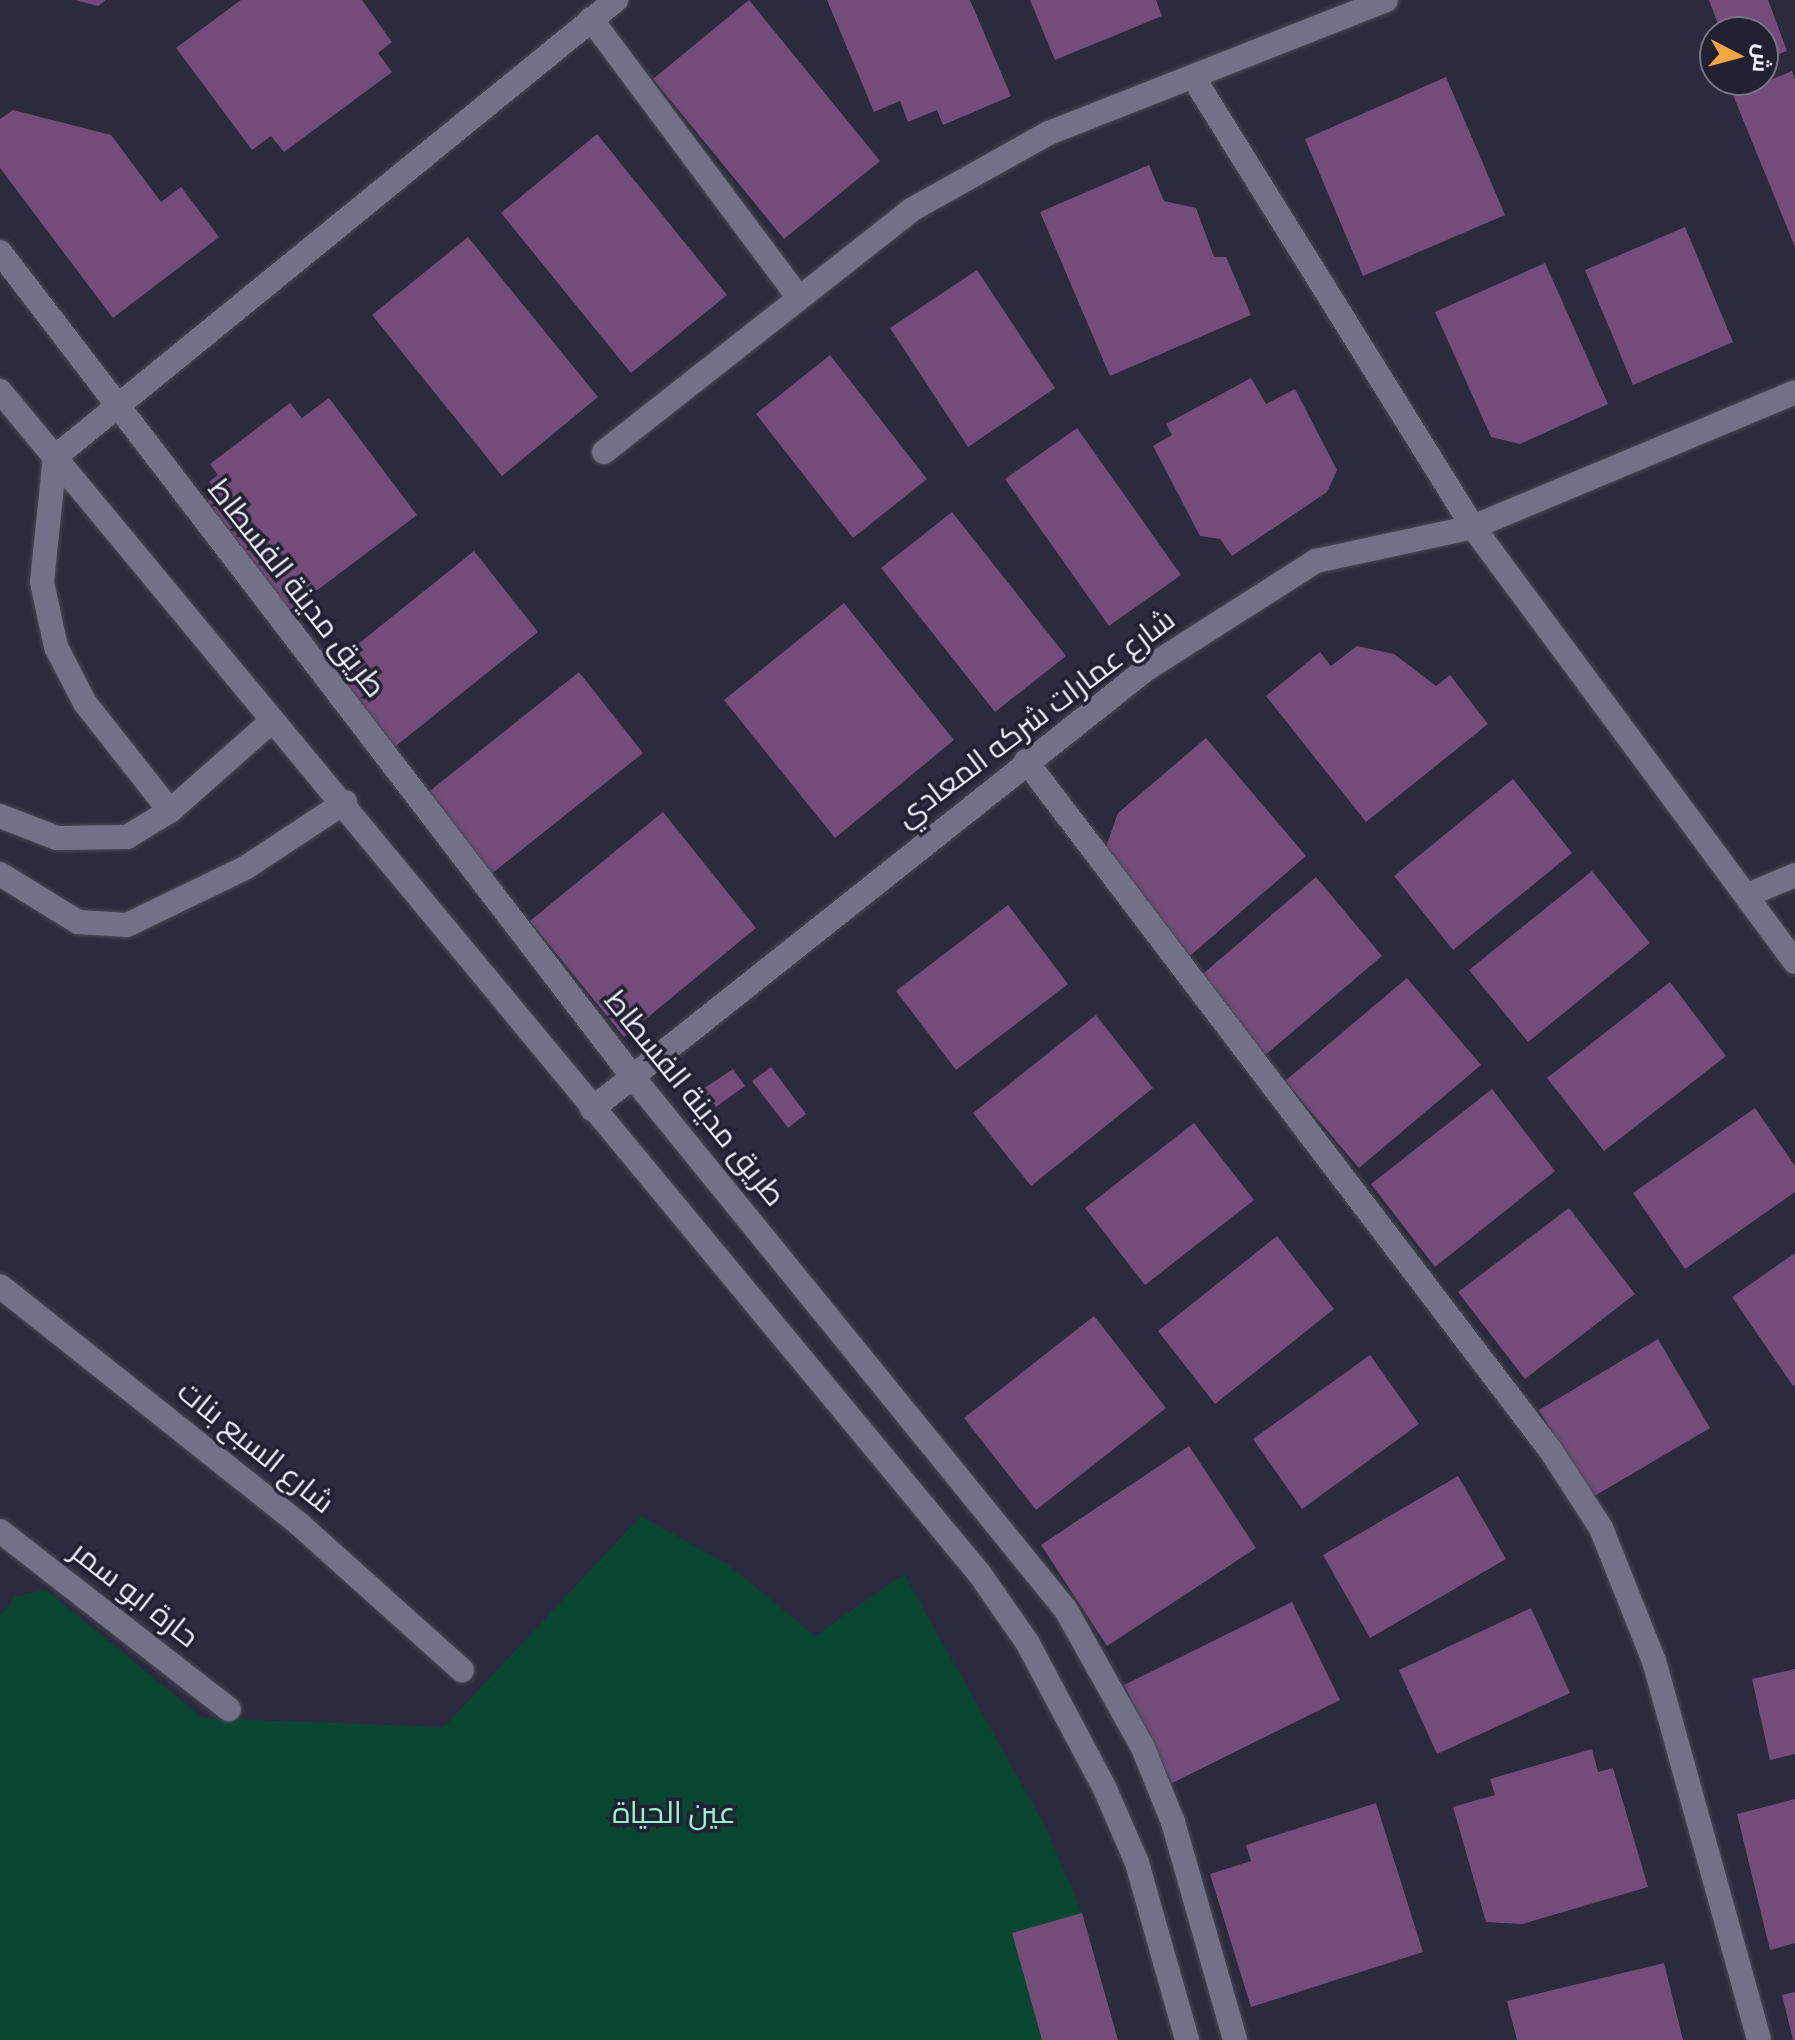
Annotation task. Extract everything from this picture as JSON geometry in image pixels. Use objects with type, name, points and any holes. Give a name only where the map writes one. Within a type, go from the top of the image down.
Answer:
[{"type":"street","points":[[170,811],[85,703],[56,647],[42,582],[55,457],[112,404],[616,0]]},
{"type":"street","points":[[604,452],[797,295],[911,210],[1049,133],[1386,0]]},
{"type":"street","points":[[591,19],[797,295]]},
{"type":"street","points":[[1193,77],[1473,527],[1750,894],[1795,962]]},
{"type":"street","name":"طريق مدينة الفسطاط","points":[[0,252],[112,404],[632,1076],[1066,1610],[1128,1720],[1173,1822],[1235,2040]]},
{"type":"street","points":[[0,391],[273,720],[345,802],[592,1109],[979,1573],[1027,1642],[1137,1863],[1187,2040]]},
{"type":"street","name":"شارع عمارات شركه المعادي","points":[[592,1109],[1026,761],[1145,670],[1316,561],[1473,527],[1795,392]]},
{"type":"street","points":[[0,816],[88,842],[127,837],[170,811],[273,720]]},
{"type":"street","points":[[1026,761],[1523,1413],[1601,1528],[1654,1661],[1759,2040]]},
{"type":"street","points":[[0,874],[78,922],[127,925],[245,868],[345,802]]},
{"type":"street","points":[[1750,894],[1795,875]]},
{"type":"street","name":"شارع السبع بنات","points":[[0,1286],[299,1524],[462,1670]]},
{"type":"street","name":"حارة ابو سمر","points":[[0,1531],[229,1709]]},
{"type":"green space","name":"عين الحياة","points":[[641,1516],[730,1566],[815,1636],[904,1574],[1045,1826],[1082,1913],[1118,2040],[0,2040],[0,1616],[15,1597],[45,1589],[203,1718],[444,1727]]},
{"type":"building","points":[[75,0],[106,0],[98,6]]},
{"type":"building","points":[[241,0],[362,0],[392,42],[378,53],[392,72],[284,152],[271,136],[252,150],[176,48]]},
{"type":"building","points":[[749,0],[880,161],[784,239],[653,79]]},
{"type":"building","points":[[827,0],[970,0],[1011,96],[943,125],[937,110],[908,122],[900,101],[874,112]]},
{"type":"building","points":[[1030,0],[1156,0],[1162,16],[1055,60]]},
{"type":"building","points":[[1709,0],[1768,0],[1774,16],[1715,16]]},
{"type":"building","points":[[1779,30],[1787,51],[1779,54]]},
{"type":"building","points":[[1792,71],[1795,80],[1795,247],[1733,96],[1779,96],[1779,76]]},
{"type":"building","points":[[1446,77],[1505,215],[1363,276],[1305,139]]},
{"type":"building","points":[[13,110],[111,135],[161,202],[181,187],[219,237],[113,318],[0,168],[0,119]]},
{"type":"building","points":[[597,134],[727,295],[631,373],[501,213]]},
{"type":"building","points":[[1149,165],[1164,201],[1196,208],[1214,257],[1226,257],[1251,315],[1110,376],[1040,212]]},
{"type":"building","points":[[1685,227],[1733,342],[1633,385],[1585,270]]},
{"type":"building","points":[[468,237],[598,397],[502,476],[372,315]]},
{"type":"building","points":[[1545,263],[1608,404],[1520,444],[1491,437],[1435,312]]},
{"type":"building","points":[[977,270],[1055,388],[968,447],[890,328]]},
{"type":"building","points":[[830,355],[927,479],[853,538],[756,414]]},
{"type":"building","points":[[1251,378],[1266,404],[1295,389],[1337,470],[1327,492],[1232,556],[1220,539],[1200,536],[1153,446],[1172,435],[1166,424]]},
{"type":"building","points":[[329,398],[417,515],[287,613],[204,504],[218,494],[209,482],[218,475],[210,464],[290,403],[302,418]]},
{"type":"building","points":[[1077,428],[1181,575],[1109,626],[1005,479]]},
{"type":"building","points":[[952,512],[1066,656],[995,712],[881,568]]},
{"type":"building","points":[[474,551],[538,632],[386,754],[322,673]]},
{"type":"building","points":[[844,603],[954,740],[835,838],[724,700]]},
{"type":"building","points":[[1357,646],[1394,654],[1436,686],[1450,675],[1488,724],[1366,822],[1266,696],[1320,652],[1331,666]]},
{"type":"building","points":[[579,672],[643,753],[490,875],[426,794]]},
{"type":"building","points":[[1206,738],[1306,856],[1185,960],[1101,861],[1118,813]]},
{"type":"building","points":[[1513,779],[1572,853],[1453,950],[1394,876]]},
{"type":"building","points":[[663,812],[756,928],[624,1037],[530,921]]},
{"type":"building","points":[[1592,871],[1650,943],[1528,1042],[1469,970]]},
{"type":"building","points":[[1316,877],[1382,956],[1264,1056],[1198,978]]},
{"type":"building","points":[[1008,905],[1068,984],[956,1070],[896,991]]},
{"type":"building","points":[[1407,978],[1481,1065],[1359,1168],[1285,1081]]},
{"type":"building","points":[[1670,982],[1726,1056],[1604,1151],[1547,1078]]},
{"type":"building","points":[[1096,1015],[1153,1088],[1031,1186],[973,1113]]},
{"type":"building","points":[[771,1067],[806,1114],[788,1128],[752,1081]]},
{"type":"building","points":[[733,1069],[745,1086],[716,1107],[703,1089]]},
{"type":"building","points":[[1492,1089],[1555,1171],[1435,1267],[1371,1184]]},
{"type":"building","points":[[1755,1108],[1795,1166],[1795,1192],[1685,1269],[1633,1193]]},
{"type":"building","points":[[1194,1123],[1254,1200],[1145,1285],[1085,1208]]},
{"type":"building","points":[[1569,1208],[1635,1294],[1525,1379],[1458,1292]]},
{"type":"building","points":[[1277,1236],[1334,1309],[1215,1404],[1158,1331]]},
{"type":"building","points":[[1795,1253],[1795,1385],[1793,1386],[1732,1297]]},
{"type":"building","points":[[1094,1316],[1166,1408],[1036,1510],[964,1418]]},
{"type":"building","points":[[1658,1339],[1710,1428],[1591,1498],[1539,1410]]},
{"type":"building","points":[[1370,1355],[1419,1424],[1302,1509],[1253,1439]]},
{"type":"building","points":[[1189,1446],[1256,1548],[1107,1646],[1041,1545]]},
{"type":"building","points":[[1458,1476],[1506,1559],[1370,1638],[1323,1555]]},
{"type":"building","points":[[1292,1602],[1340,1700],[1172,1783],[1124,1685]]},
{"type":"building","points":[[1531,1608],[1570,1693],[1437,1754],[1399,1670]]},
{"type":"building","points":[[1795,1669],[1795,1754],[1770,1760],[1752,1679]]},
{"type":"building","points":[[1592,1749],[1598,1772],[1613,1768],[1648,1887],[1522,1924],[1486,1922],[1453,1807],[1495,1795],[1490,1779]]},
{"type":"building","points":[[1795,1799],[1795,1943],[1770,1950],[1737,1814]]},
{"type":"building","points":[[1376,1803],[1423,1952],[1251,2007],[1210,1874],[1251,1861],[1246,1845]]},
{"type":"building","points":[[1082,1913],[1118,2040],[1042,2040],[1012,1933]]},
{"type":"building","points":[[1664,1963],[1683,2040],[1517,2040],[1507,2001]]},
{"type":"building","points":[[1795,1992],[1795,2040],[1793,2040],[1782,1995]]}]
